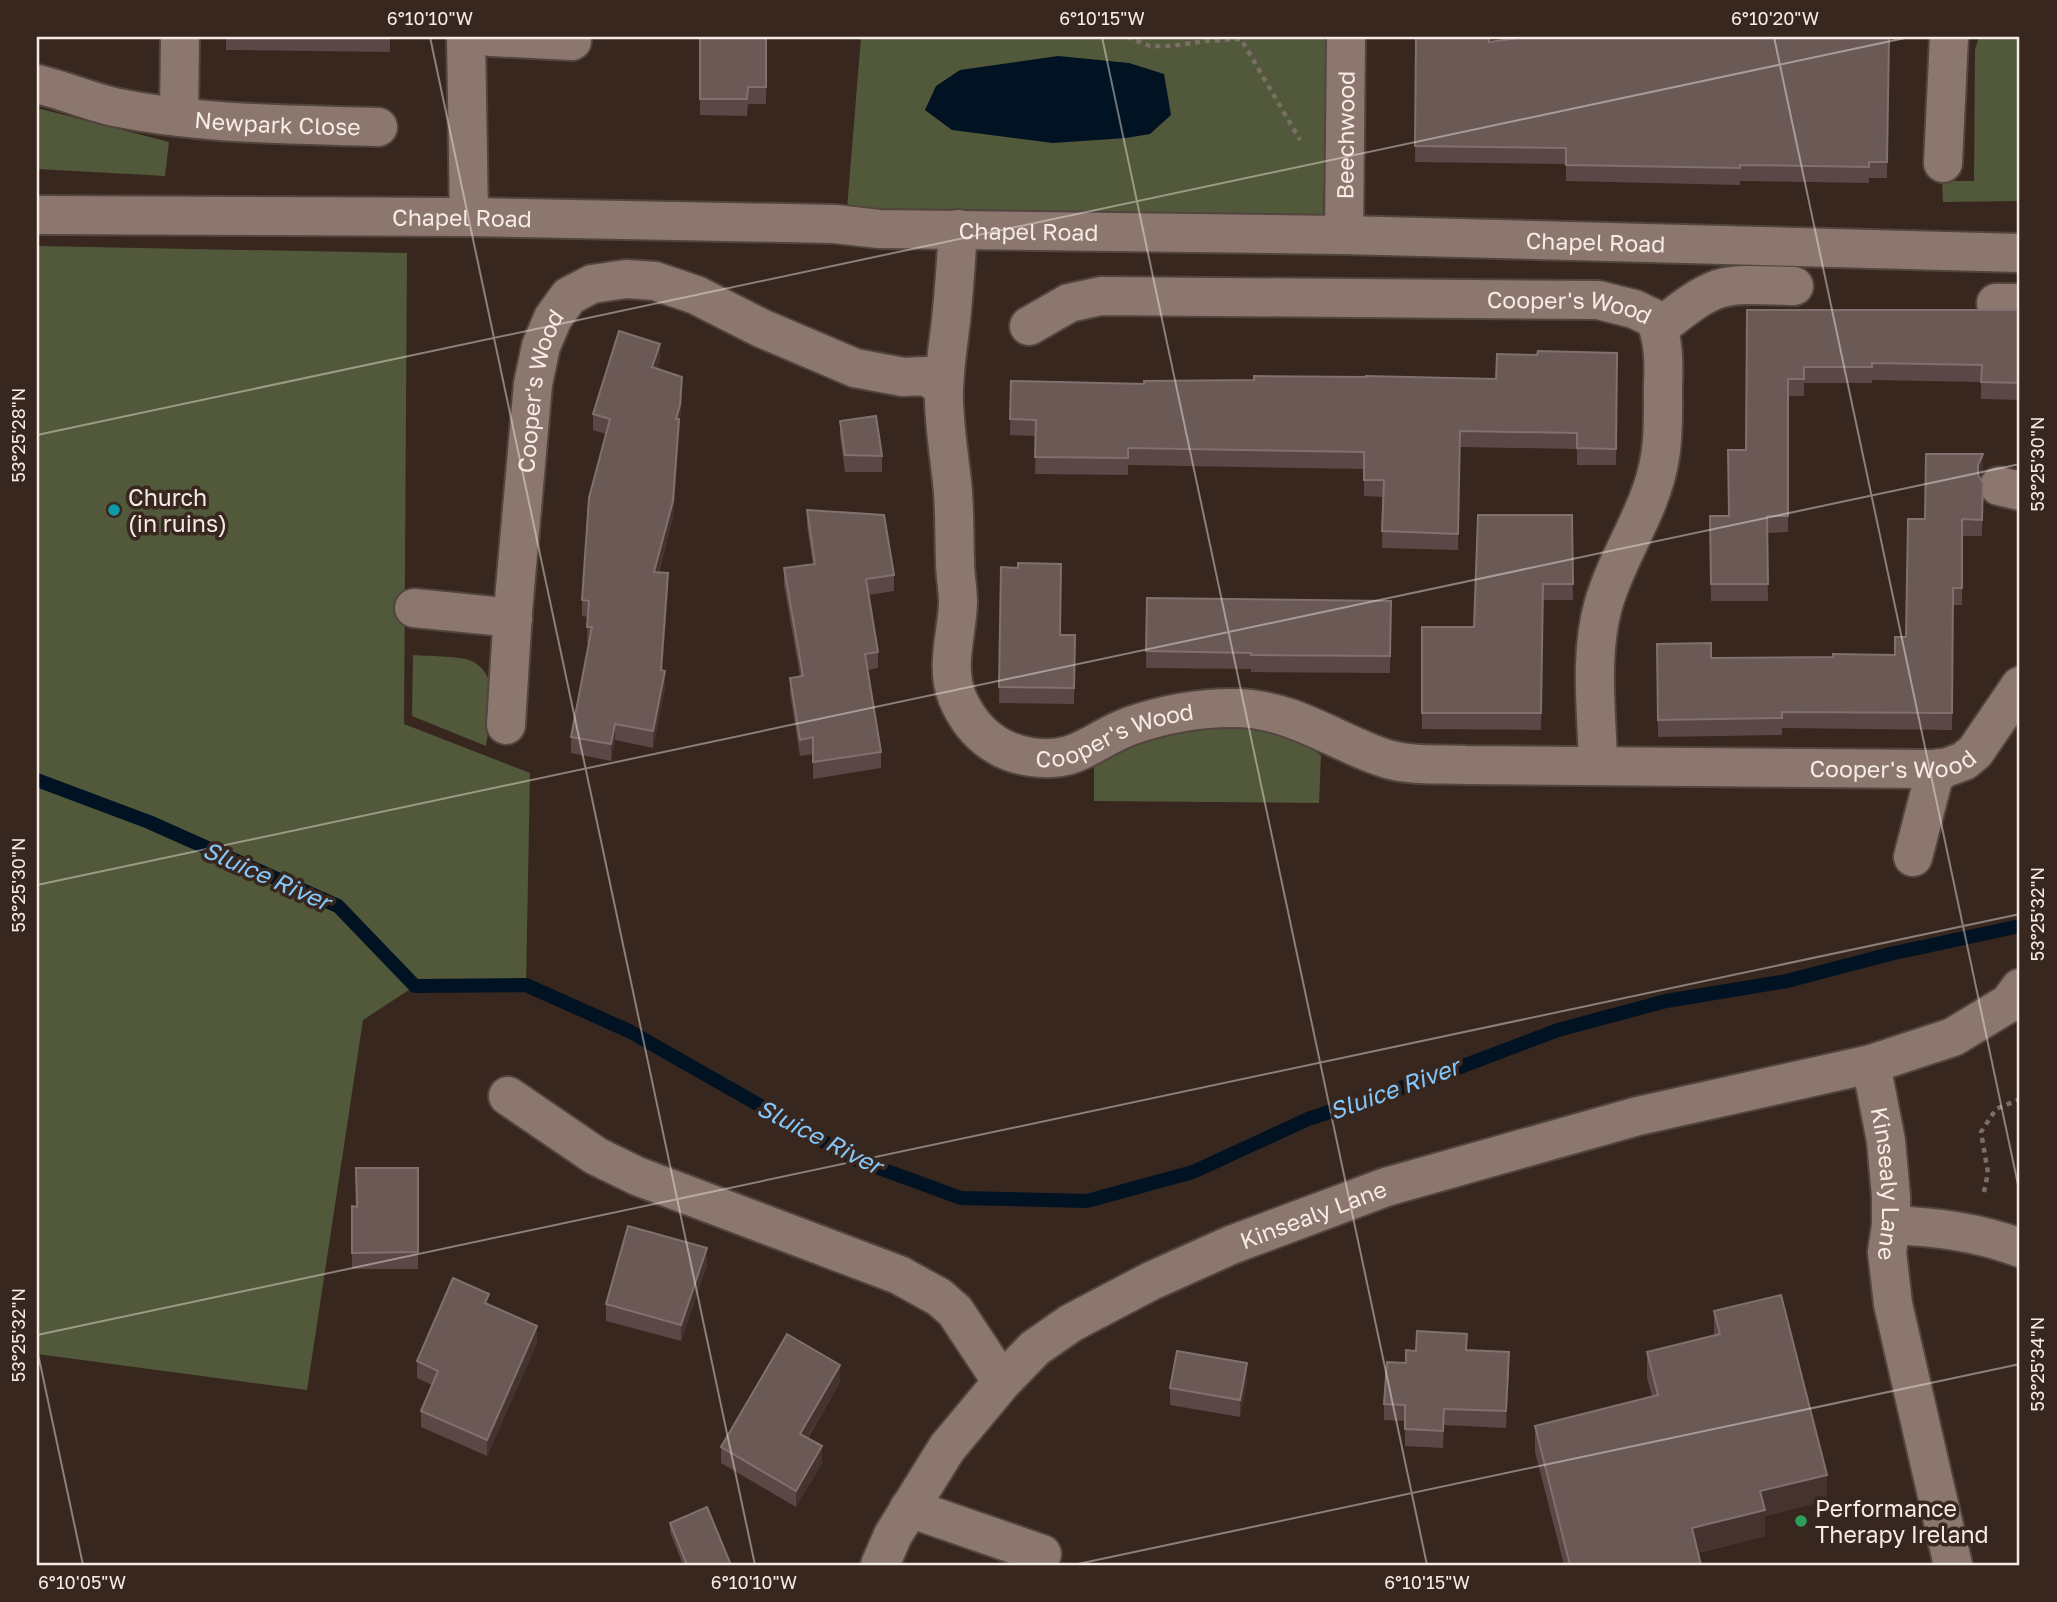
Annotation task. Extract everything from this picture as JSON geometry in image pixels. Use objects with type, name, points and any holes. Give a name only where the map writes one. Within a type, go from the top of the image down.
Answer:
[{"type":"street","name":"Newpark Close","points":[[178,117],[180,37]]},
{"type":"street","points":[[466,37],[470,217]]},
{"type":"street","points":[[491,37],[572,40]]},
{"type":"street","name":"Beechwood","points":[[1344,235],[1346,37]]},
{"type":"street","points":[[1943,163],[1949,37]]},
{"type":"street","name":"Newpark Close","points":[[37,84],[113,106],[178,117],[378,127]]},
{"type":"street","name":"Chapel Road","points":[[37,215],[470,217],[835,224],[879,229],[1344,235],[2020,253]]},
{"type":"street","name":"Cooper's Wood","points":[[958,229],[944,388],[958,603],[952,666],[956,695],[967,716],[984,739],[1003,749],[1030,757],[1059,758],[1081,752],[1127,727],[1175,712],[1235,708],[1301,721],[1356,748],[1391,760],[1466,765],[1941,768],[1964,761],[1975,752],[2020,686]]},
{"type":"street","name":"Cooper's Wood","points":[[506,725],[533,384],[541,346],[553,318],[569,296],[592,284],[626,279],[655,281],[696,295],[761,328],[855,368],[903,377],[926,376],[944,388]]},
{"type":"street","points":[[1659,328],[1696,300],[1720,288],[1794,286]]},
{"type":"street","name":"Cooper's Wood","points":[[1029,326],[1069,303],[1101,296],[1598,300],[1634,309],[1655,319],[1662,337],[1660,457],[1651,490],[1613,576],[1603,607],[1595,664],[1598,765]]},
{"type":"street","points":[[414,608],[513,618]]},
{"type":"street","points":[[1913,857],[1933,780],[1941,768]]},
{"type":"street","name":"Kinsealy Lane","points":[[880,1565],[893,1535],[947,1448],[1002,1381],[1035,1348],[1062,1329],[1151,1281],[1231,1245],[1386,1187],[1638,1116],[1871,1064],[1953,1037],[2010,1003],[2020,988]]},
{"type":"street","name":"Kinsealy Lane","points":[[1871,1064],[1886,1141],[1891,1196],[1887,1252],[1893,1304],[1953,1565]]},
{"type":"street","points":[[508,1096],[596,1156],[637,1176],[899,1275],[939,1297],[956,1311],[1002,1381]]},
{"type":"street","points":[[1891,1225],[1932,1227],[1975,1234],[2020,1248]]},
{"type":"street","points":[[909,1508],[1042,1554]]},
{"type":"path","points":[[1128,37],[1150,46],[1241,39],[1301,142]]},
{"type":"path","points":[[1975,1234],[1987,1173],[1981,1132],[1996,1109],[2020,1099]]},
{"type":"green space","points":[[861,37],[1329,37],[1323,214],[1286,223],[847,209]]},
{"type":"green space","points":[[1979,37],[2020,37],[2020,201],[1943,202],[1942,181],[1974,181],[1975,50]]},
{"type":"green space","points":[[37,108],[169,142],[165,176],[37,169]]},
{"type":"green space","points":[[37,246],[407,253],[404,724],[530,773],[526,985],[415,986],[363,1020],[307,1390],[37,1354]]},
{"type":"green space","points":[[413,655],[464,659],[480,666],[487,675],[492,698],[486,746],[412,716]]},
{"type":"green space","points":[[1234,723],[1290,739],[1321,755],[1319,803],[1094,801],[1094,760],[1134,740]]},
{"type":"water","points":[[1058,56],[1129,63],[1164,74],[1171,115],[1150,134],[1053,143],[952,130],[925,110],[936,86],[960,70]]},
{"type":"building","points":[[700,37],[766,37],[766,87],[748,87],[747,99],[700,99]]},
{"type":"building","points":[[1416,37],[1489,37],[1489,42],[1526,37],[1889,37],[1887,162],[1869,162],[1869,167],[1566,165],[1566,148],[1415,146]]},
{"type":"building","points":[[1747,310],[2020,310],[2020,383],[1981,382],[1982,365],[1872,363],[1872,367],[1804,367],[1804,379],[1788,379],[1788,516],[1767,516],[1768,584],[1711,584],[1710,516],[1729,516],[1728,450],[1746,450]]},
{"type":"building","points":[[619,331],[660,344],[652,367],[682,377],[676,419],[679,419],[673,501],[654,572],[668,573],[661,670],[665,671],[653,731],[615,724],[611,744],[571,737],[592,627],[587,627],[589,601],[582,600],[589,498],[610,419],[593,414]]},
{"type":"building","points":[[1538,351],[1617,353],[1616,449],[1577,448],[1577,433],[1460,431],[1458,534],[1382,531],[1384,480],[1364,480],[1364,452],[1128,448],[1128,458],[1035,457],[1036,420],[1010,419],[1011,381],[1144,384],[1144,381],[1254,380],[1254,376],[1496,379],[1497,354],[1537,355]]},
{"type":"building","points":[[876,416],[882,456],[845,455],[840,421]]},
{"type":"building","points":[[1926,454],[1983,454],[1978,465],[1978,475],[1983,483],[1982,520],[1962,519],[1962,588],[1953,588],[1952,713],[1782,712],[1782,718],[1658,720],[1657,644],[1711,643],[1711,658],[1895,655],[1895,637],[1906,637],[1908,519],[1925,519]]},
{"type":"building","points":[[807,510],[884,515],[894,575],[866,579],[878,652],[865,654],[881,752],[813,762],[813,737],[800,740],[790,678],[803,676],[784,568],[815,564]]},
{"type":"building","points":[[1478,515],[1572,515],[1573,584],[1543,584],[1541,713],[1422,713],[1422,627],[1474,627]]},
{"type":"building","points":[[1018,563],[1061,564],[1060,635],[1075,635],[1074,688],[999,687],[1001,567],[1018,568]]},
{"type":"building","points":[[1147,598],[1391,601],[1390,656],[1146,651]]},
{"type":"building","points":[[356,1168],[418,1168],[418,1252],[352,1253],[352,1206],[357,1207]]},
{"type":"building","points":[[628,1226],[707,1248],[681,1325],[606,1304]]},
{"type":"building","points":[[453,1278],[489,1294],[485,1303],[537,1326],[487,1440],[421,1411],[438,1371],[417,1361]]},
{"type":"building","points":[[1781,1295],[1827,1475],[1760,1491],[1765,1510],[1692,1528],[1701,1565],[1570,1565],[1535,1426],[1658,1395],[1647,1352],[1720,1334],[1714,1311]]},
{"type":"building","points":[[1417,1331],[1467,1334],[1466,1350],[1509,1352],[1506,1411],[1444,1409],[1443,1431],[1405,1429],[1405,1405],[1384,1404],[1387,1362],[1406,1363],[1406,1350],[1416,1351]]},
{"type":"building","points":[[787,1334],[840,1365],[800,1434],[822,1446],[796,1491],[721,1447]]},
{"type":"building","points":[[1177,1351],[1247,1363],[1240,1400],[1170,1388]]},
{"type":"building","points":[[707,1507],[731,1565],[687,1565],[670,1523]]},
{"type":"waterway","name":"Sluice River","points":[[37,780],[149,822],[338,906],[415,986],[526,985],[629,1031],[854,1159],[961,1198],[1087,1201],[1193,1172],[1308,1119],[1434,1077],[1558,1030],[1666,1001],[1787,981],[1890,954],[2020,926]]},
{"type":"place","name":"Church (in ruins)","points":[[114,510]]},
{"type":"place","name":"Performance Therapy Ireland","points":[[1801,1521]]}]
